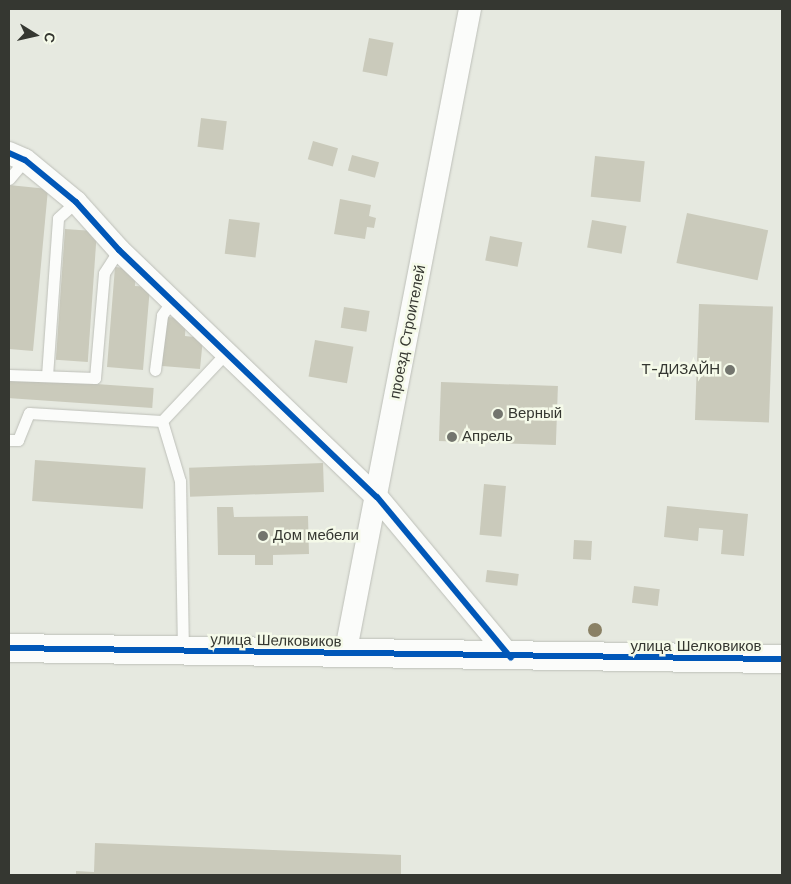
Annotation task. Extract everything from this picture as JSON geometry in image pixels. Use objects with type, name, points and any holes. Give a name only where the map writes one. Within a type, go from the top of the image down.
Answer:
[{"type":"street","name":"проезд Строителей","points":[[346,655],[470,9]]},
{"type":"street","points":[[17,156],[76,202],[119,250],[377,497],[511,658]]},
{"type":"street","name":"улица Шелковиков","points":[[9,648],[511,658],[782,660]]},
{"type":"lane","points":[[9,179],[17,156]]},
{"type":"lane","points":[[47,376],[58,218],[76,202]]},
{"type":"lane","points":[[9,375],[95,378],[104,273],[119,250]]},
{"type":"lane","points":[[155,370],[162,315],[172,300]]},
{"type":"lane","points":[[162,422],[226,353]]},
{"type":"lane","points":[[9,440],[18,440],[29,413],[162,422]]},
{"type":"lane","points":[[162,422],[180,480],[183,651]]},
{"type":"building","points":[[369,38],[394,43],[387,76],[363,71]]},
{"type":"building","points":[[201,118],[227,121],[223,150],[197,147]]},
{"type":"building","points":[[313,141],[338,148],[333,166],[308,159]]},
{"type":"building","points":[[352,155],[379,162],[375,178],[348,170]]},
{"type":"building","points":[[595,156],[645,161],[640,202],[591,197]]},
{"type":"building","points":[[9,185],[48,189],[33,351],[9,349]]},
{"type":"building","points":[[340,199],[371,205],[369,216],[376,218],[374,228],[367,227],[365,239],[334,234]]},
{"type":"building","points":[[687,213],[768,230],[758,280],[676,263]]},
{"type":"building","points":[[229,219],[260,223],[256,258],[225,254]]},
{"type":"building","points":[[592,220],[626,226],[622,254],[587,248]]},
{"type":"building","points":[[65,229],[97,231],[88,362],[56,360]]},
{"type":"building","points":[[490,236],[522,242],[518,267],[485,261]]},
{"type":"building","points":[[115,267],[136,269],[135,286],[150,287],[143,370],[107,367]]},
{"type":"building","points":[[699,304],[773,307],[769,423],[695,420]]},
{"type":"building","points":[[344,307],[370,311],[366,332],[341,328]]},
{"type":"building","points":[[165,317],[186,318],[185,336],[203,338],[200,369],[162,366]]},
{"type":"building","points":[[315,340],[353,347],[347,383],[309,376]]},
{"type":"building","points":[[9,378],[154,388],[152,408],[9,398]]},
{"type":"building","name":"Верный","points":[[441,382],[558,386],[556,445],[439,441]]},
{"type":"building","points":[[35,460],[146,468],[143,509],[32,501]]},
{"type":"building","points":[[323,463],[324,492],[190,497],[189,468]]},
{"type":"building","points":[[484,484],[506,486],[501,537],[480,535]]},
{"type":"building","points":[[667,506],[748,514],[744,556],[721,554],[723,530],[699,528],[698,541],[664,537]]},
{"type":"building","name":"Дом мебели","points":[[217,507],[233,507],[234,517],[308,516],[309,554],[273,555],[273,565],[255,565],[255,555],[218,555]]},
{"type":"building","points":[[574,540],[592,541],[591,560],[573,559]]},
{"type":"building","points":[[487,570],[519,574],[517,586],[486,582]]},
{"type":"building","points":[[634,586],[660,589],[658,606],[632,603]]},
{"type":"building","points":[[95,843],[401,855],[401,875],[76,875],[76,871],[94,872]]},
{"type":"cycle path","points":[[9,153],[25,160],[76,202],[119,250],[377,497],[511,658]]},
{"type":"cycle path","points":[[9,648],[782,659]]},
{"type":"place","name":"Т-ДИЗАЙН","points":[[730,370]]},
{"type":"place","name":"Верный","points":[[498,414]]},
{"type":"place","name":"Апрель","points":[[452,437]]},
{"type":"place","name":"Дом мебели","points":[[263,536]]}]
